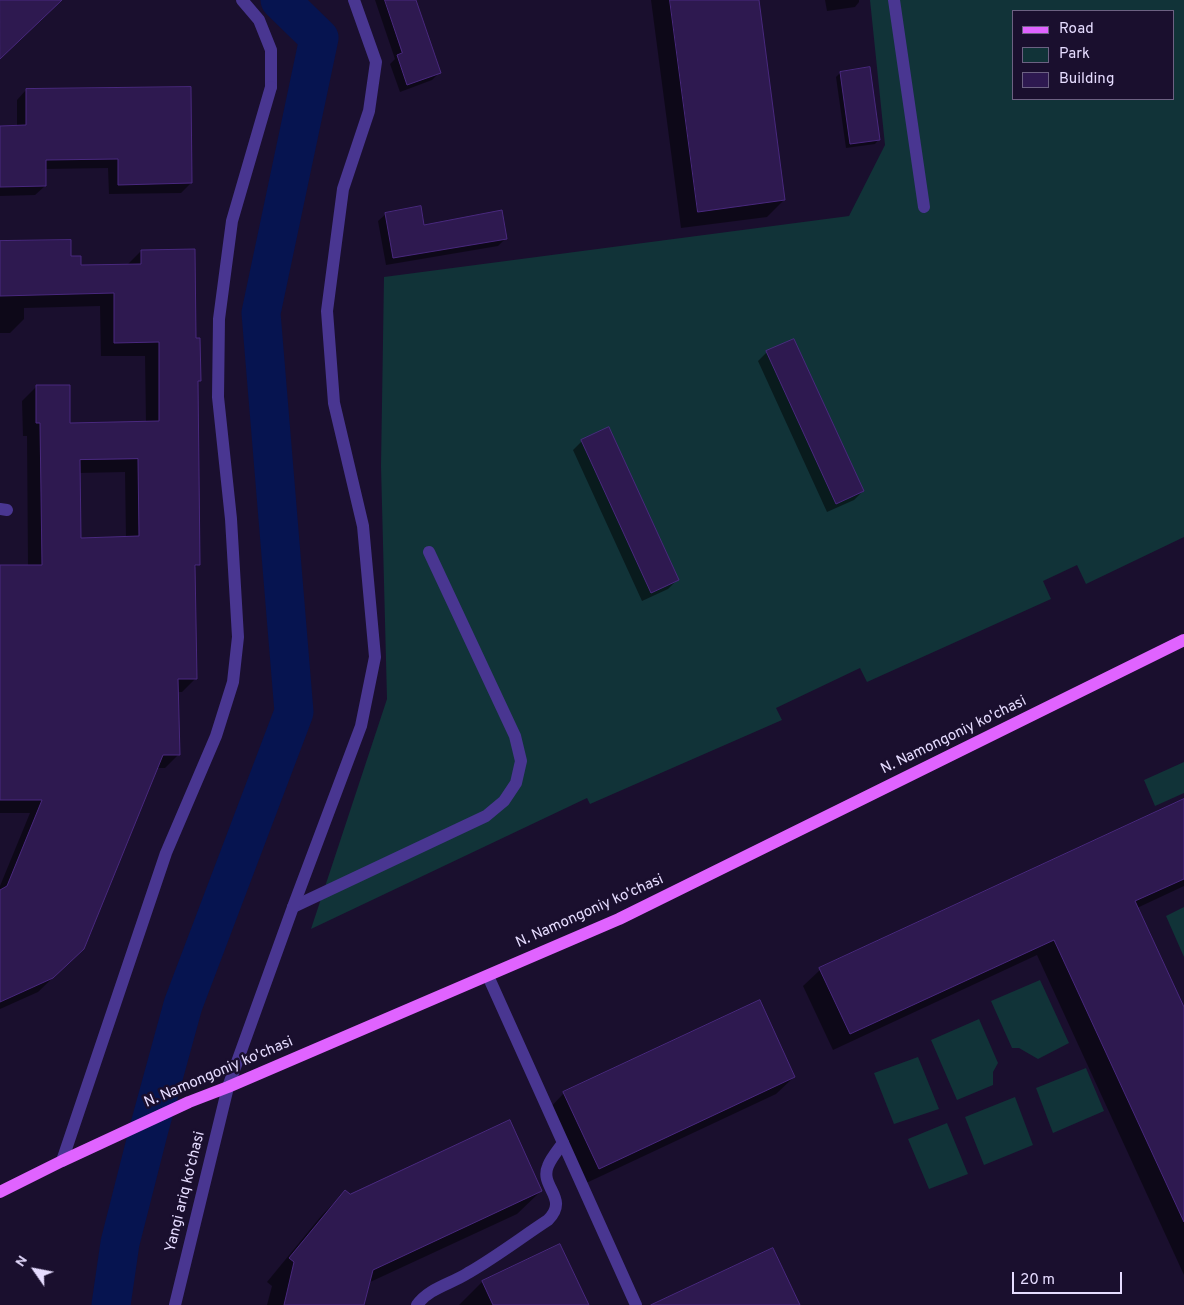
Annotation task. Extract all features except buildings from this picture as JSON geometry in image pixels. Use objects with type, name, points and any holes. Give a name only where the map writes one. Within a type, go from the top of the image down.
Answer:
[{"type":"main road","name":"N. Namongoniy ko'chasi","points":[[0,1192],[189,1102],[619,919],[1184,640]]},
{"type":"street","points":[[62,1161],[166,853],[216,736],[233,682],[238,637],[231,519],[218,397],[219,319],[232,221],[271,87],[271,50],[259,20],[242,0]]},
{"type":"street","name":"Yangi ariq ko‘chasi","points":[[175,1305],[228,1087],[360,726],[375,657],[363,526],[334,402],[327,311],[343,189],[369,111],[376,62],[354,0]]},
{"type":"street","points":[[894,0],[924,207]]},
{"type":"street","points":[[293,906],[486,816],[504,801],[516,783],[521,761],[515,736],[429,552]]},
{"type":"street","points":[[488,976],[636,1305]]},
{"type":"street","points":[[417,1305],[422,1298],[467,1274],[548,1220],[554,1214],[557,1205],[546,1176],[548,1166],[563,1143]]},
{"type":"green space","points":[[870,0],[1184,0],[1184,537],[1086,584],[1077,565],[1043,581],[1051,599],[867,682],[860,668],[776,708],[782,720],[590,804],[587,798],[311,929],[387,699],[381,466],[384,277],[849,216],[885,145]]},
{"type":"green space","points":[[1184,762],[1184,793],[1155,806],[1144,780]]},
{"type":"green space","points":[[1184,907],[1184,957],[1166,916]]},
{"type":"green space","points":[[1040,980],[1069,1043],[1038,1059],[1019,1048],[1012,1048],[991,1001]]},
{"type":"green space","points":[[979,1019],[998,1063],[993,1072],[993,1085],[957,1100],[931,1040]]},
{"type":"green space","points":[[918,1057],[939,1109],[894,1124],[874,1073]]},
{"type":"green space","points":[[1086,1068],[1104,1111],[1053,1133],[1036,1088]]},
{"type":"green space","points":[[1015,1097],[1033,1145],[984,1165],[965,1117]]},
{"type":"green space","points":[[947,1123],[968,1174],[929,1189],[908,1139]]},
{"type":"waterway","points":[[111,1305],[120,1243],[183,1005],[294,712],[261,313],[319,38],[280,0]]}]
